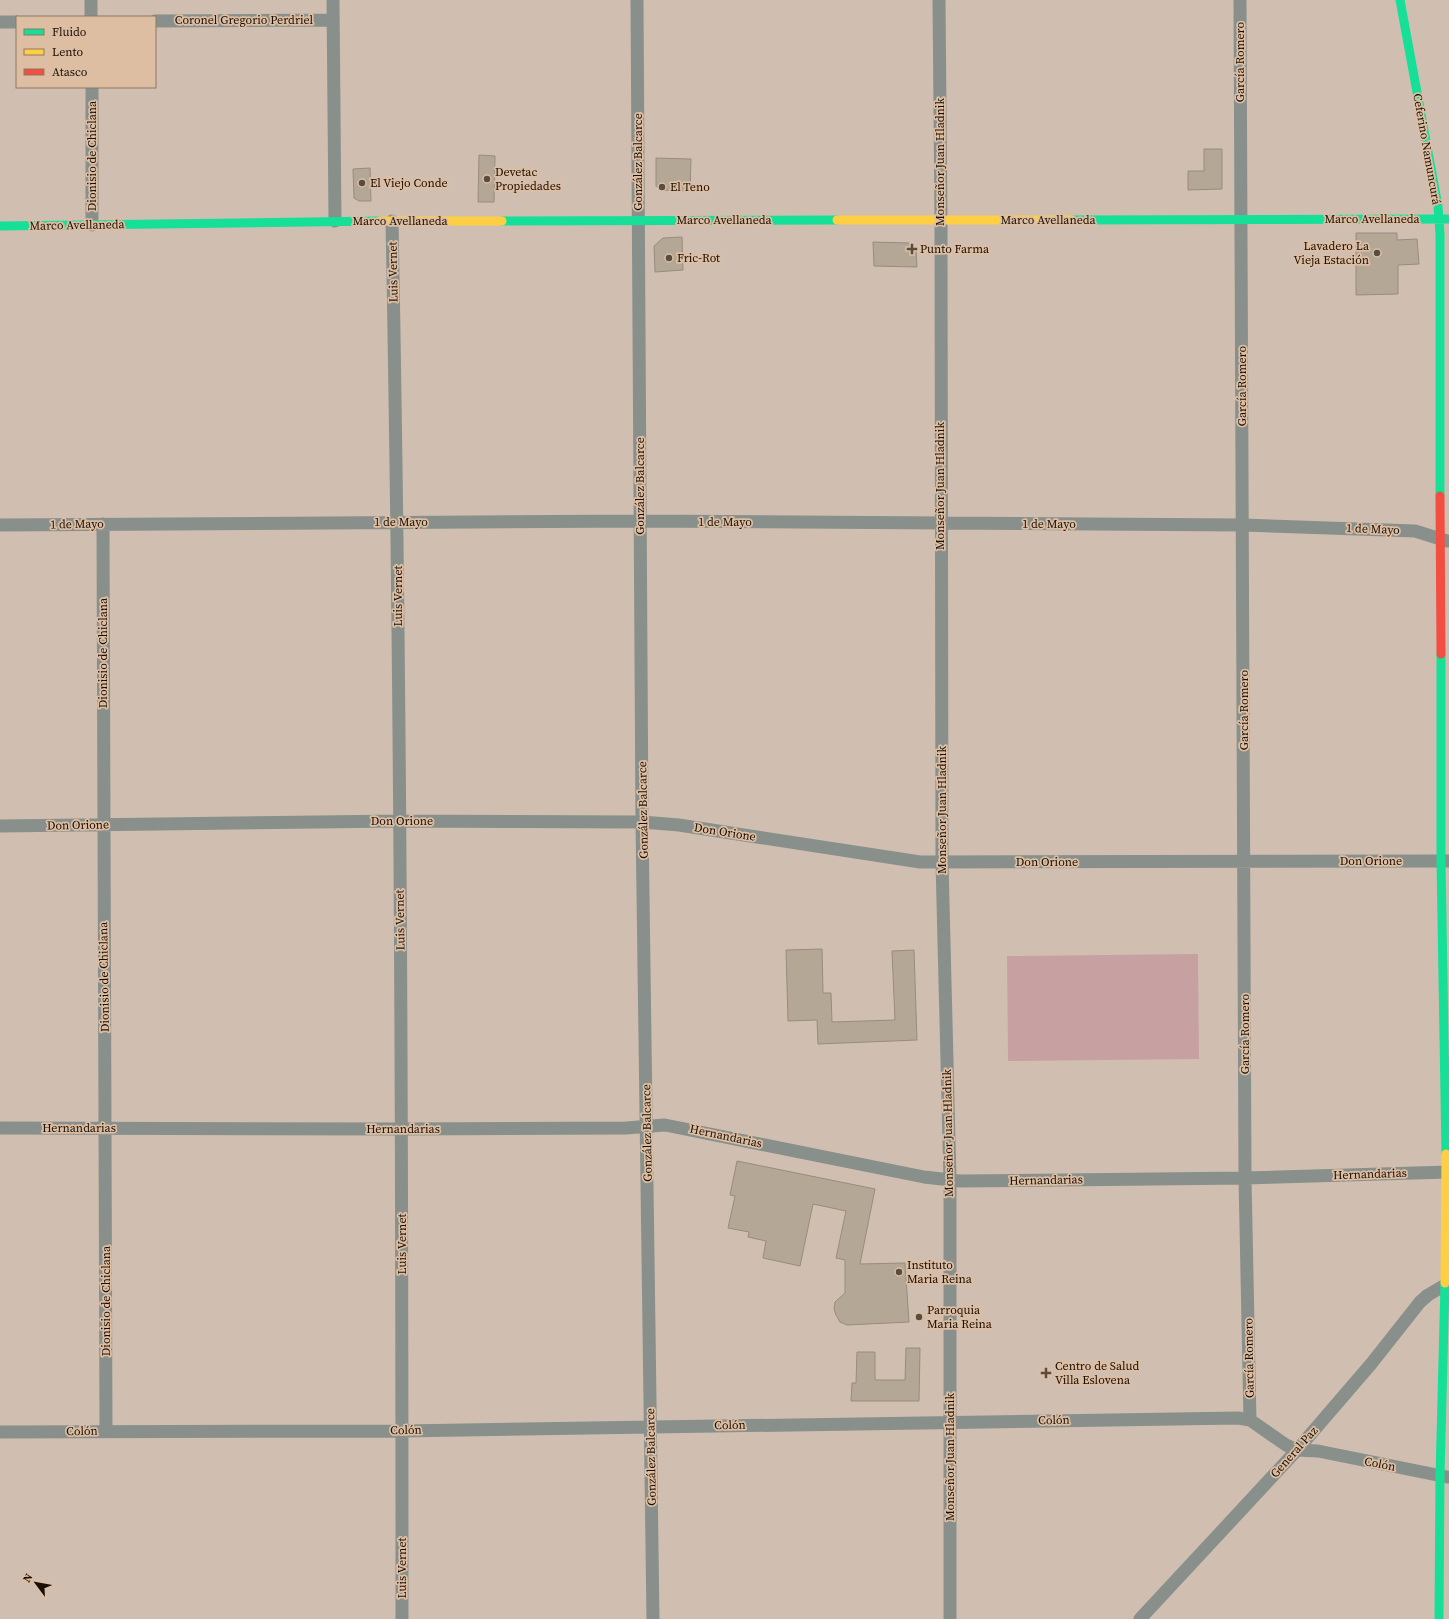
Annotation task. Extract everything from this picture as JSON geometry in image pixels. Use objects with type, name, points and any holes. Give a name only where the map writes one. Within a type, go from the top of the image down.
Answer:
[{"type":"street","points":[[91,0],[91,16]]},
{"type":"street","points":[[334,0],[335,221]]},
{"type":"street","name":"González Balcarce","points":[[637,0],[642,822],[653,1619]]},
{"type":"street","name":"Monseñor Juan Hladnik","points":[[939,0],[941,220],[940,524],[942,862],[950,1180],[950,1619]]},
{"type":"street","name":"García Romero","points":[[1240,0],[1245,1178],[1250,1420]]},
{"type":"street","name":"Ceferino Namuncurá","points":[[1400,0],[1439,219],[1445,540],[1447,1172],[1445,1285],[1445,1477],[1439,1619]]},
{"type":"street","name":"Coronel Gregorio Perdriel","points":[[156,21],[333,20]]},
{"type":"street","points":[[0,22],[16,22]]},
{"type":"street","name":"Dionisio de Chiclana","points":[[92,88],[92,225]]},
{"type":"street","name":"Marco Avellaneda","points":[[0,226],[335,221],[1449,219]]},
{"type":"street","name":"Luis Vernet","points":[[392,221],[398,522],[402,1129],[402,1619]]},
{"type":"street","name":"1 de Mayo","points":[[0,525],[640,522],[1243,525],[1415,531],[1445,540]]},
{"type":"street","name":"Dionisio de Chiclana","points":[[104,524],[103,825],[106,1431]]},
{"type":"street","name":"Don Orione","points":[[0,826],[400,821],[642,822],[679,825],[920,862],[1445,861]]},
{"type":"street","name":"Hernandarias","points":[[0,1128],[402,1129],[618,1128],[665,1125],[916,1175],[967,1181],[1245,1178],[1447,1172]]},
{"type":"street","name":"General Paz","points":[[1140,1619],[1298,1450],[1371,1364],[1420,1302],[1428,1295],[1445,1285]]},
{"type":"street","name":"Colón","points":[[0,1432],[402,1431],[1238,1418],[1250,1420],[1286,1445],[1298,1450],[1318,1452],[1445,1477]]},
{"type":"shaded area","points":[[1198,954],[1199,1059],[1008,1061],[1007,956]]},
{"type":"building","points":[[1204,149],[1222,149],[1222,189],[1188,190],[1188,171],[1204,171]]},
{"type":"building","name":"Devetac Propiedades","points":[[479,155],[495,156],[494,202],[478,202]]},
{"type":"building","points":[[656,158],[691,159],[690,191],[662,190],[656,186]]},
{"type":"building","name":"El Viejo Conde","points":[[370,168],[371,201],[359,201],[354,198],[353,169]]},
{"type":"building","name":"Lavadero La Vieja Estación","points":[[1356,233],[1397,233],[1397,240],[1417,239],[1419,264],[1398,265],[1398,294],[1356,295]]},
{"type":"building","name":"Fric-Rot","points":[[682,237],[683,270],[655,272],[654,246],[663,238]]},
{"type":"building","points":[[873,242],[909,243],[916,249],[917,267],[874,266]]},
{"type":"building","points":[[822,949],[823,993],[831,993],[832,1022],[895,1020],[892,951],[914,950],[917,1040],[818,1044],[817,1020],[788,1021],[786,950]]},
{"type":"building","points":[[737,1161],[875,1189],[860,1264],[905,1263],[909,1322],[847,1325],[840,1322],[836,1315],[834,1309],[835,1302],[845,1293],[845,1260],[836,1258],[846,1211],[813,1204],[800,1266],[763,1258],[766,1241],[748,1237],[749,1232],[728,1228],[735,1196],[730,1195]]},
{"type":"building","points":[[906,1348],[920,1348],[919,1401],[851,1401],[852,1383],[856,1383],[857,1352],[875,1352],[875,1380],[905,1380]]},
{"type":"traffic: fast","points":[[1400,0],[1438,206],[1440,234],[1440,496]]},
{"type":"traffic: fast","points":[[1072,220],[1449,219]]},
{"type":"traffic: fast","points":[[502,221],[837,220]]},
{"type":"traffic: fast","points":[[0,226],[380,221]]},
{"type":"traffic: fast","points":[[1441,654],[1441,861],[1446,1154]]},
{"type":"traffic: fast","points":[[1439,1619],[1440,1476],[1445,1283]]},
{"type":"traffic: slow","points":[[837,220],[1072,220]]},
{"type":"traffic: slow","points":[[380,221],[502,221]]},
{"type":"traffic: slow","points":[[1445,1283],[1446,1154]]},
{"type":"traffic: jam","points":[[1440,496],[1441,654]]},
{"type":"place","name":"Devetac Propiedades","points":[[487,179]]},
{"type":"place","name":"El Viejo Conde","points":[[362,183]]},
{"type":"place","name":"El Teno","points":[[662,187]]},
{"type":"place","name":"Punto Farma","points":[[912,249]]},
{"type":"place","name":"Lavadero La Vieja Estación","points":[[1377,253]]},
{"type":"place","name":"Fric-Rot","points":[[669,258]]},
{"type":"place","name":"Instituto Maria Reina","points":[[899,1272]]},
{"type":"place","name":"Parroquia Maria Reina","points":[[919,1317]]},
{"type":"place","name":"Centro de Salud Villa Eslovena","points":[[1046,1373]]}]
